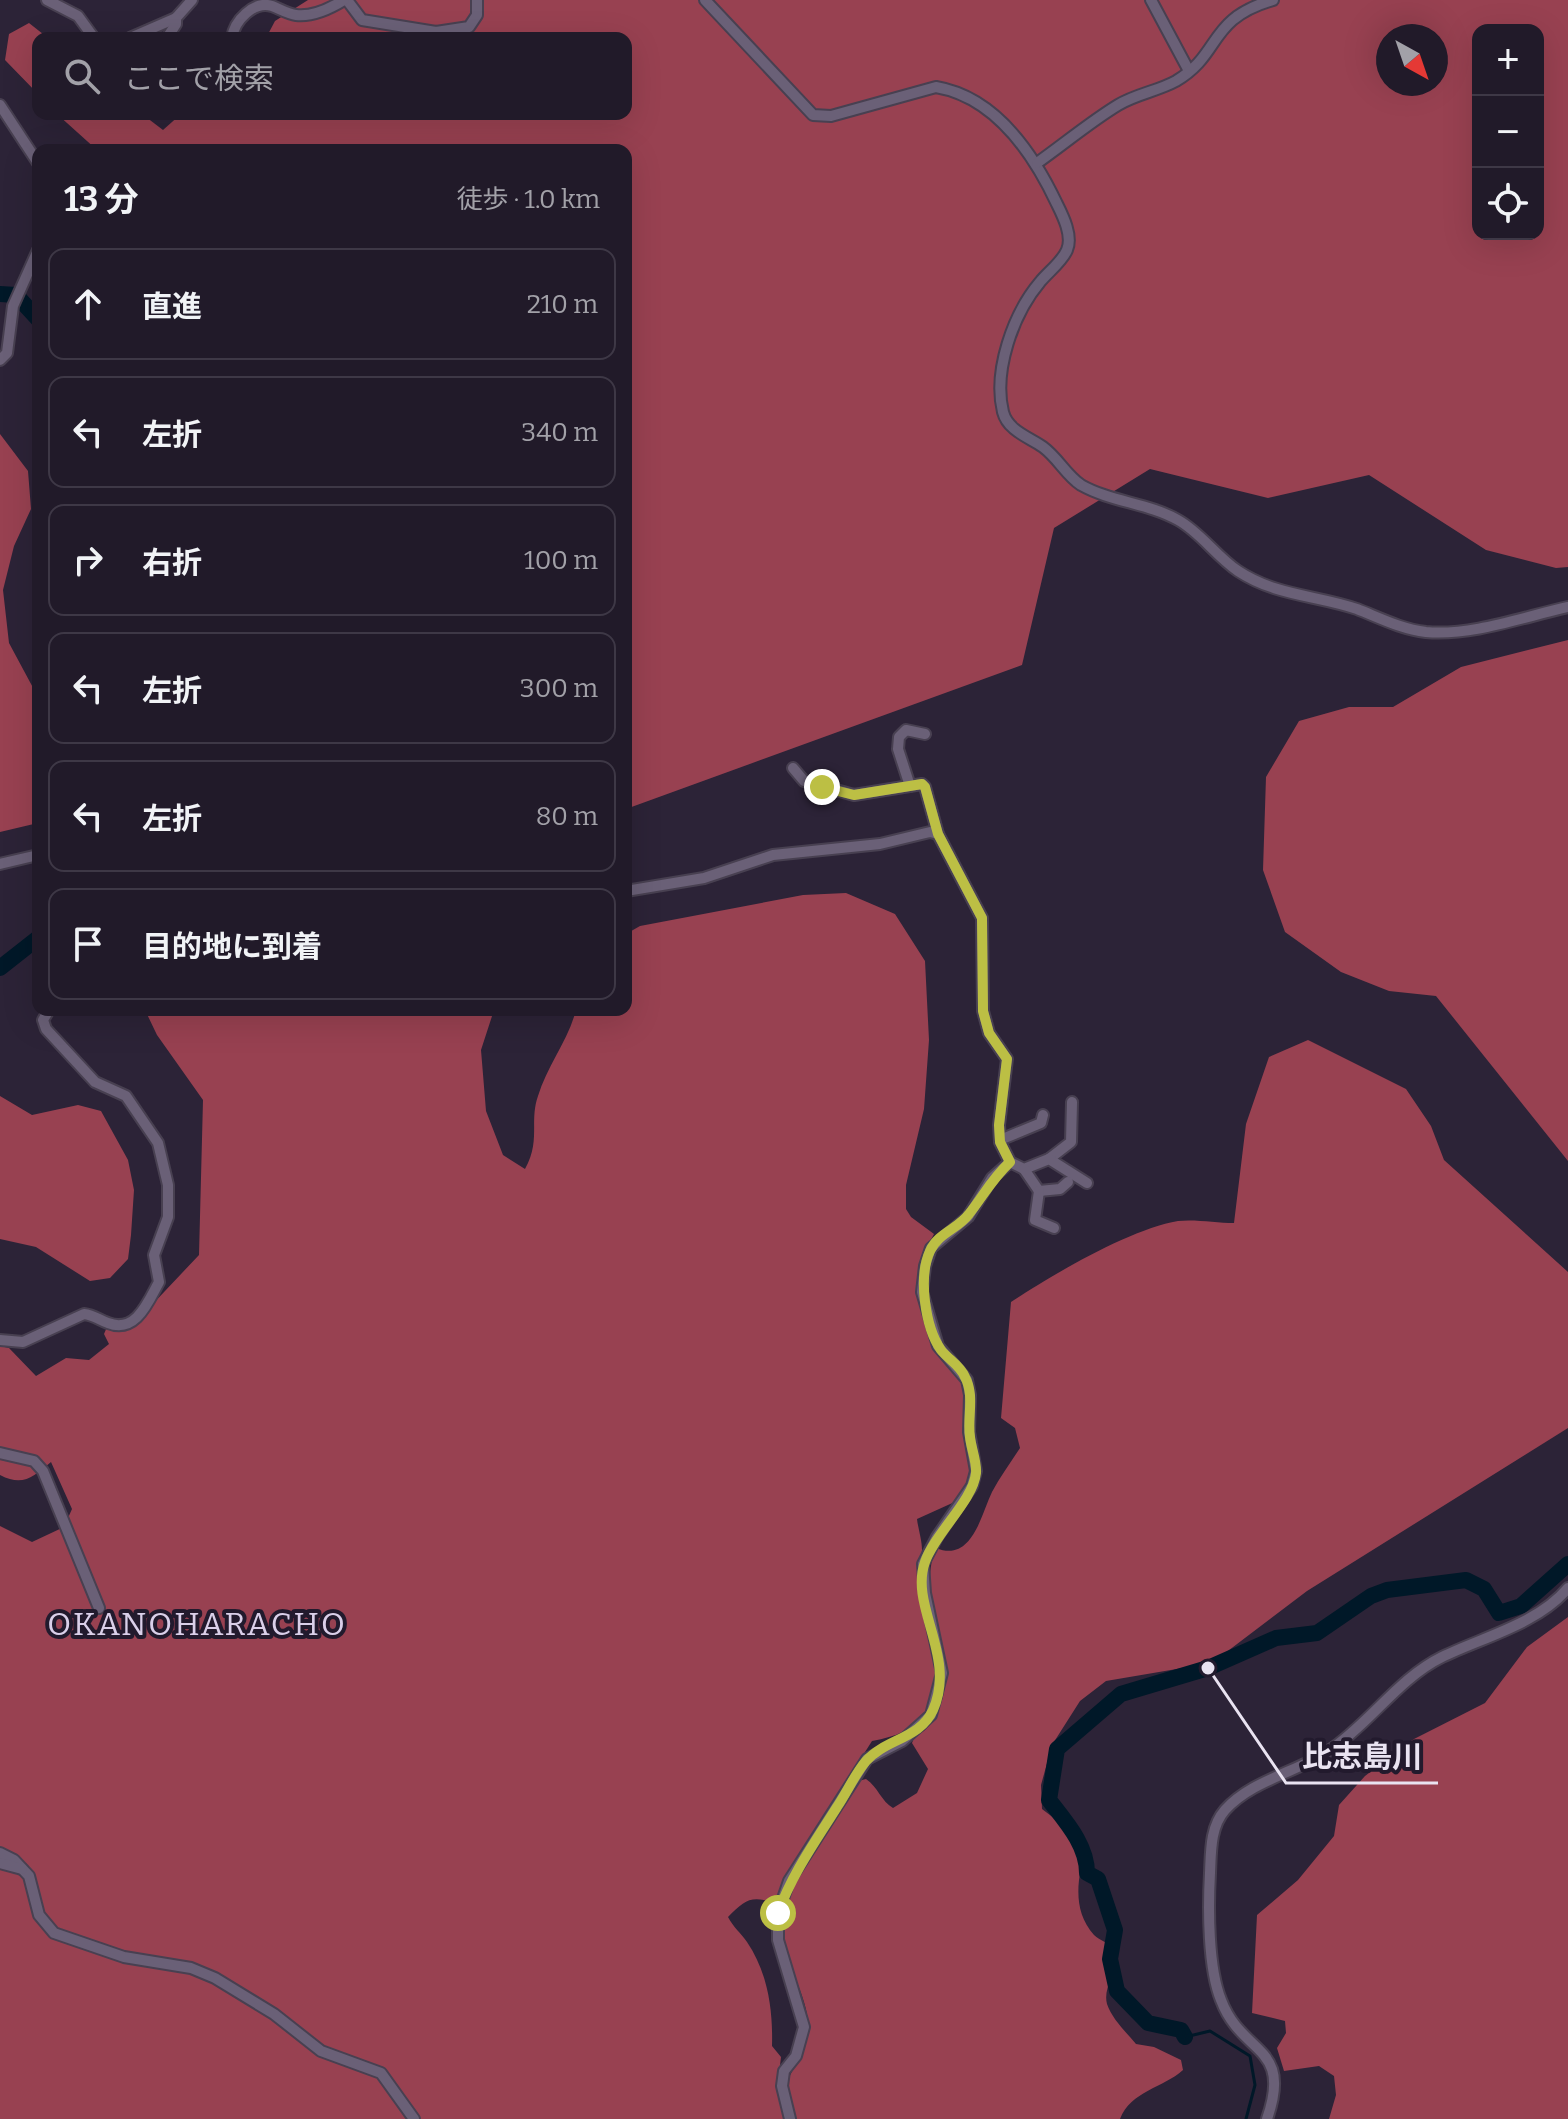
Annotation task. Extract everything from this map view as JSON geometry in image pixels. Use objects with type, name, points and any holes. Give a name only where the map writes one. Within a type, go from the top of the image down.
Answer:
[{"type":"street","points":[[47,0],[78,16],[90,32]]},
{"type":"street","points":[[144,32],[176,18],[192,0]]},
{"type":"street","points":[[234,32],[239,21],[254,8],[270,5],[297,15],[346,0],[362,20],[436,32],[469,27],[477,15],[477,0]]},
{"type":"street","points":[[705,0],[813,115],[831,116],[909,91],[936,87],[951,89],[1003,123],[1037,163],[1066,225],[1067,250],[1038,284],[1010,330],[1003,369],[1003,412],[1014,429],[1045,449],[1074,480],[1095,492],[1179,520],[1226,562],[1277,591],[1339,604],[1411,630],[1466,630],[1568,607]]},
{"type":"street","points":[[1151,0],[1189,71]]},
{"type":"street","points":[[1037,163],[1119,104],[1176,81],[1200,62],[1224,25],[1241,11],[1273,0]]},
{"type":"street","points":[[171,32],[176,18]]},
{"type":"street","points":[[0,105],[32,154]]},
{"type":"street","points":[[0,360],[7,353],[13,306],[32,264]]},
{"type":"street","points":[[910,786],[901,763],[899,737],[906,730],[925,734]]},
{"type":"street","points":[[793,768],[804,781],[854,795],[910,786],[925,787],[938,834],[977,905],[985,931],[980,949],[983,1011],[989,1033],[1007,1059],[1000,1140],[1010,1162],[1024,1169],[1039,1191],[1035,1220],[1054,1228]]},
{"type":"street","points":[[632,890],[704,878],[793,851],[880,844],[930,832],[938,834]]},
{"type":"street","points":[[0,864],[32,856]]},
{"type":"street","points":[[0,1340],[23,1342],[84,1314],[109,1324],[128,1324],[138,1317],[159,1282],[153,1263],[168,1217],[168,1185],[158,1143],[126,1096],[95,1082],[46,1029],[43,1020],[45,1016]]},
{"type":"street","points":[[1024,1169],[1049,1159],[1071,1142],[1072,1102]]},
{"type":"street","points":[[1000,1140],[1041,1123],[1043,1115]]},
{"type":"street","points":[[1049,1159],[1087,1183]]},
{"type":"street","points":[[790,2119],[782,2086],[784,2071],[796,2056],[804,2027],[778,1940],[778,1913],[789,1881],[867,1759],[902,1741],[931,1715],[942,1673],[925,1593],[923,1564],[937,1537],[972,1486],[976,1471],[969,1432],[970,1395],[967,1380],[938,1346],[922,1292],[925,1266],[931,1248],[941,1236],[968,1217],[992,1178],[1010,1162]]},
{"type":"street","points":[[1039,1191],[1060,1189],[1068,1182]]},
{"type":"street","points":[[0,1453],[34,1461],[43,1471],[99,1608]]},
{"type":"street","points":[[1267,2119],[1275,2091],[1272,2065],[1232,2021],[1216,1984],[1209,1881],[1216,1825],[1235,1800],[1331,1750],[1438,1659],[1539,1613],[1568,1588]]},
{"type":"street","points":[[0,1853],[24,1869],[34,1887],[39,1915],[54,1933],[124,1957],[191,1968],[215,1978],[274,2014],[321,2051],[381,2073],[414,2119]]},
{"type":"street","points":[[0,1863],[24,1869]]},
{"type":"shaded area","points":[[308,0],[1568,0],[1568,567],[1556,568],[1486,550],[1369,475],[1268,498],[1150,469],[1054,528],[1022,665],[632,807],[632,144],[90,144],[64,120],[150,120],[163,130],[174,120],[632,120],[632,32],[269,32],[275,21]]},
{"type":"shaded area","points":[[29,23],[40,32],[32,32],[32,88],[5,60],[9,34]]},
{"type":"shaded area","points":[[0,434],[28,471],[31,509],[14,546],[3,590],[9,643],[32,686],[32,824],[0,832]]},
{"type":"shaded area","points":[[1568,640],[1568,1161],[1436,996],[1389,991],[1341,972],[1285,932],[1263,870],[1266,777],[1299,721],[1349,707],[1393,707],[1461,667]]},
{"type":"shaded area","points":[[846,893],[895,914],[925,961],[929,1040],[924,1109],[906,1185],[906,1209],[911,1217],[934,1234],[923,1255],[917,1294],[965,1387],[965,1440],[971,1471],[959,1500],[917,1519],[922,1550],[919,1587],[936,1682],[932,1702],[921,1719],[902,1732],[872,1741],[784,1880],[774,1903],[754,1899],[728,1917],[760,1966],[770,2005],[772,2046],[781,2057],[779,2074],[785,2087],[802,2052],[808,2030],[808,2017],[785,1944],[784,1910],[788,1894],[804,1860],[858,1781],[866,1779],[893,1808],[917,1793],[928,1769],[912,1743],[935,1717],[944,1691],[944,1655],[930,1584],[936,1548],[948,1551],[967,1543],[995,1486],[1020,1448],[1015,1428],[1001,1418],[1011,1302],[1092,1254],[1137,1233],[1178,1221],[1234,1223],[1246,1124],[1269,1057],[1308,1040],[1406,1089],[1431,1126],[1444,1160],[1568,1272],[1568,1428],[1307,1591],[1212,1663],[1106,1681],[1080,1701],[1052,1745],[1041,1785],[1042,1809],[1059,1822],[1073,1823],[1086,1847],[1079,1881],[1079,1904],[1087,1925],[1094,1935],[1109,1945],[1115,1957],[1106,1997],[1109,2010],[1136,2044],[1154,2047],[1181,2060],[1183,2070],[1139,2096],[1120,2119],[0,2119],[0,1526],[32,1542],[64,1527],[72,1509],[51,1462],[27,1479],[8,1479],[0,1475],[0,1346],[9,1348],[36,1376],[66,1358],[89,1360],[109,1344],[104,1334],[107,1327],[131,1327],[199,1255],[203,1100],[157,1035],[148,1016],[492,1016],[481,1050],[486,1111],[503,1155],[525,1169],[533,1149],[538,1096],[574,1016],[632,1016],[632,931],[640,926],[803,895]]},
{"type":"shaded area","points":[[0,1096],[32,1115],[78,1105],[101,1111],[128,1160],[134,1190],[128,1259],[110,1278],[90,1281],[36,1247],[0,1239]]},
{"type":"shaded area","points":[[1568,1617],[1568,2119],[1329,2119],[1336,2095],[1334,2076],[1319,2066],[1284,2071],[1277,2048],[1286,2033],[1285,2021],[1252,2013],[1257,1915],[1298,1880],[1334,1836],[1339,1805],[1365,1776],[1414,1739],[1485,1703],[1527,1647]]},
{"type":"waterway","points":[[0,294],[16,295],[32,312]]},
{"type":"waterway","points":[[0,968],[32,943]]},
{"type":"waterway","points":[[1185,2037],[1181,2030],[1148,2023],[1117,1991],[1110,1959],[1115,1930],[1098,1879],[1087,1873],[1079,1843],[1049,1800],[1057,1749],[1121,1694],[1208,1668],[1276,1638],[1317,1633],[1371,1596],[1387,1590],[1466,1580],[1484,1589],[1499,1613],[1521,1606],[1568,1564]]},
{"type":"waterway","points":[[1185,2037],[1210,2031],[1250,2056],[1255,2085],[1246,2119]]},
{"type":"place","name":"比志島川","points":[[1208,1668]]},
{"type":"district","name":"OKANOHARACHO","points":[[197,1624]]},
{"type":"route","points":[[778,1913],[789,1881],[867,1759],[902,1741],[917,1729],[931,1715],[940,1693],[942,1673],[925,1593],[923,1564],[937,1537],[972,1486],[976,1471],[969,1432],[970,1395],[967,1380],[960,1367],[938,1346],[922,1292],[925,1266],[931,1248],[941,1236],[968,1217],[992,1178],[1010,1162],[1000,1142],[999,1125],[1007,1059],[989,1033],[983,1011],[980,949],[985,931],[977,905],[958,876],[938,834],[925,787],[922,784],[854,795],[822,787]]}]
